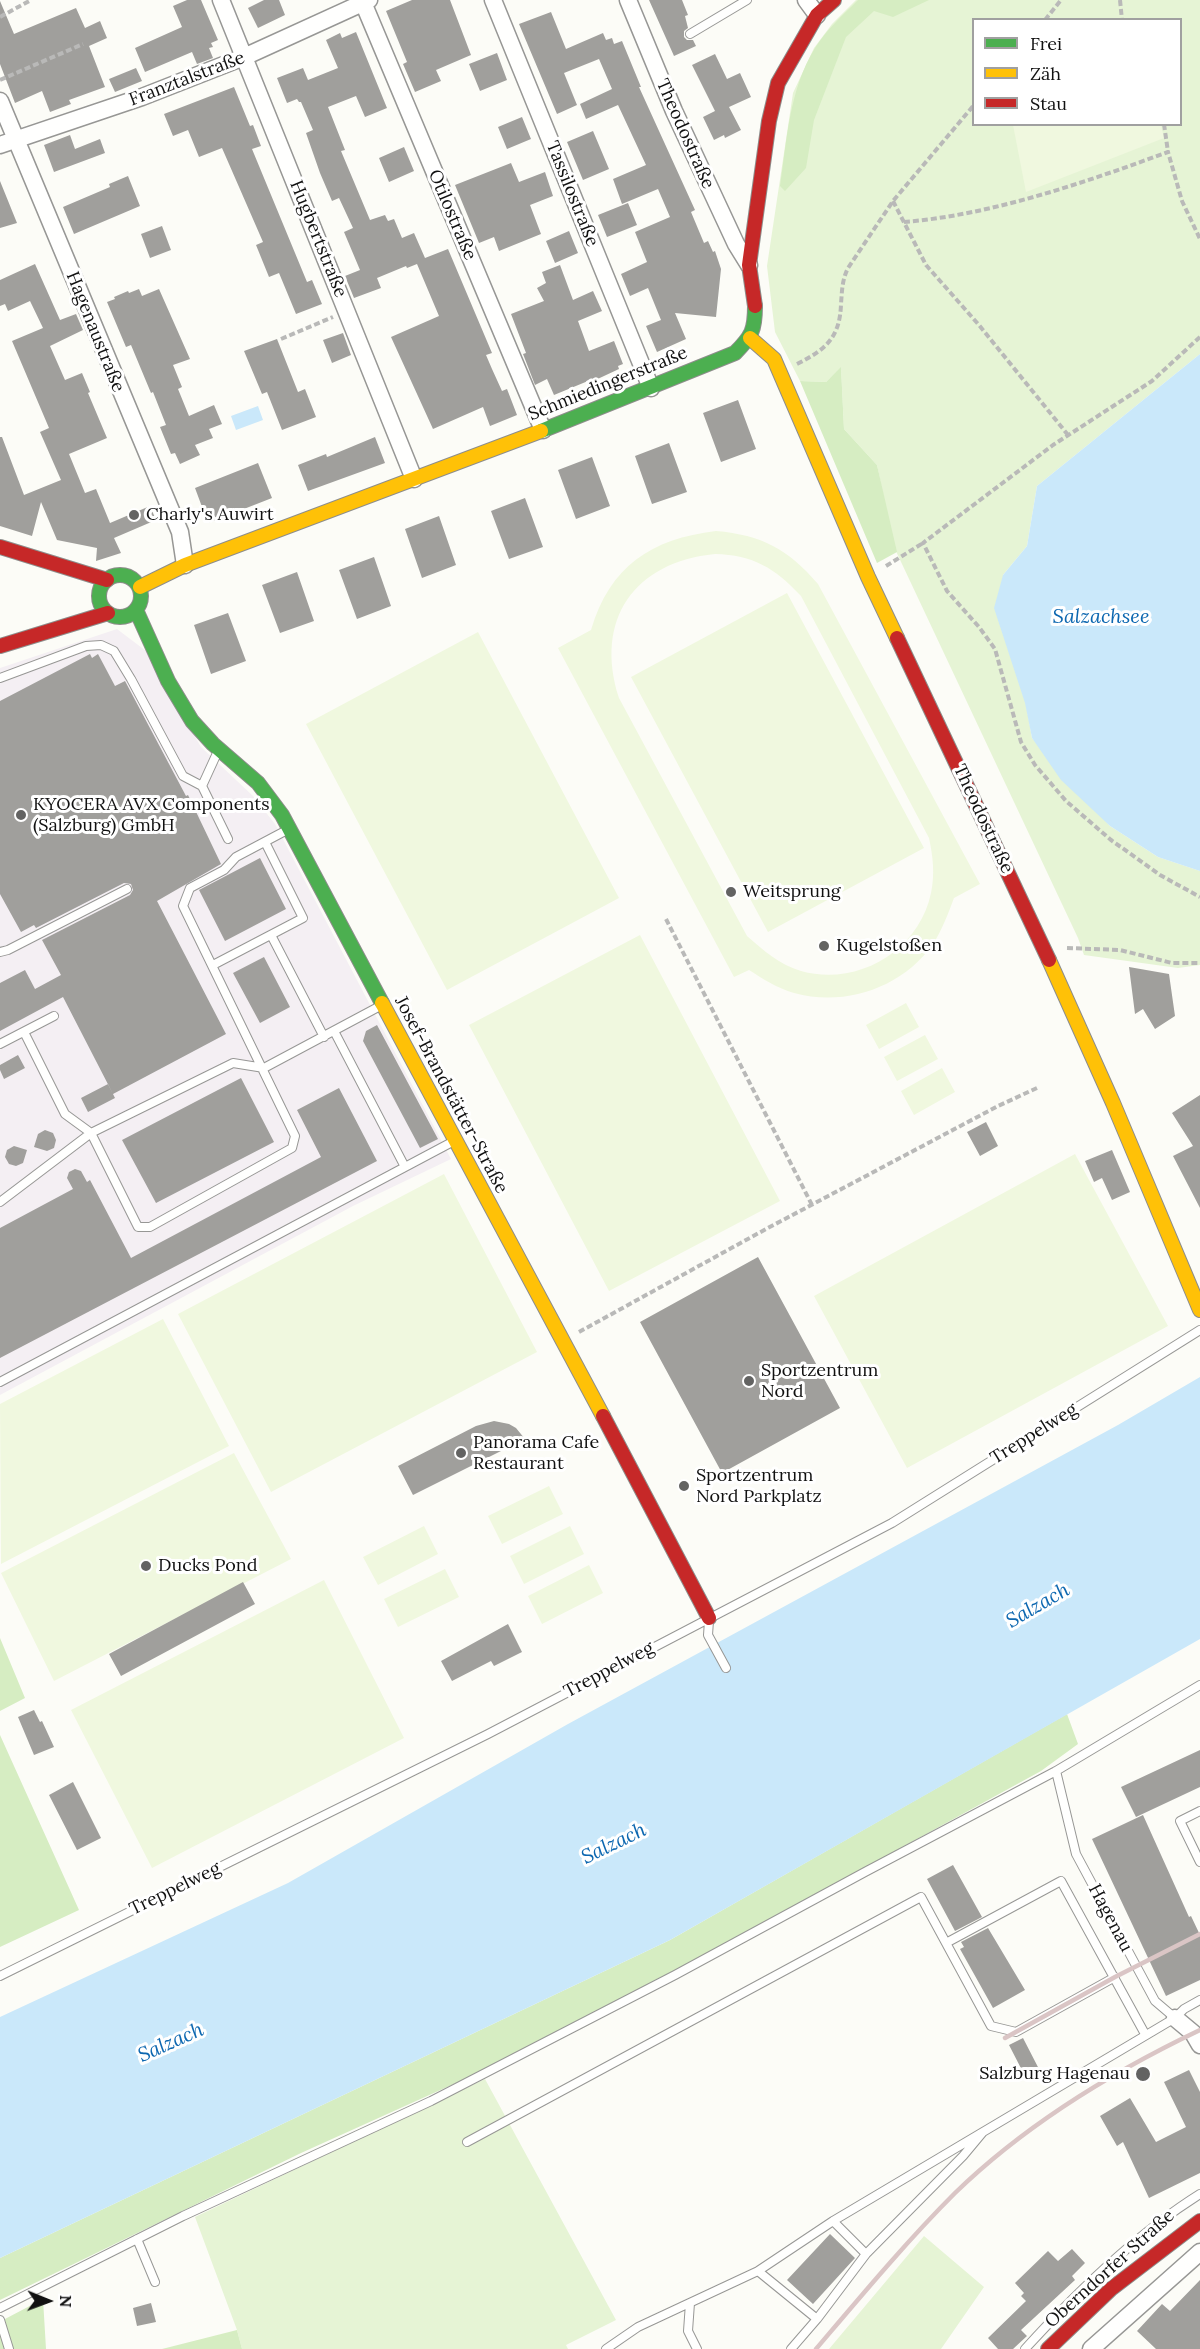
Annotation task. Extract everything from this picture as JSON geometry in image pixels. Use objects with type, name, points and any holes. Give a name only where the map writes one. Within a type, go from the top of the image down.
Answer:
[{"type":"street","name":"Hugbertstraße","points":[[220,0],[414,479]]},
{"type":"street","name":"Tassilostraße","points":[[493,0],[651,387]]},
{"type":"street","name":"Theodostraße","points":[[628,0],[674,111],[736,244],[749,265]]},
{"type":"street","points":[[806,0],[817,15]]},
{"type":"street","points":[[750,338],[755,322],[755,301],[749,265],[769,121],[778,83],[817,15],[834,0]]},
{"type":"street","name":"Franztalstraße","points":[[8,142],[135,99],[244,57],[365,1]]},
{"type":"street","name":"Otilostraße","points":[[365,1],[543,430]]},
{"type":"street","name":"Hagenaustraße","points":[[0,101],[8,142],[180,532],[185,565]]},
{"type":"street","name":"Schmiedingerstraße","points":[[140,587],[185,565],[651,387],[735,352],[750,338]]},
{"type":"street","name":"Theodostraße","points":[[750,338],[774,359],[868,577],[1048,957],[1113,1103],[1200,1310]]},
{"type":"street","points":[[0,547],[107,580]]},
{"type":"street","points":[[125,575],[140,587],[141,599],[136,610],[131,614],[119,617],[103,609],[99,597],[100,590],[112,576],[125,575]]},
{"type":"street","name":"Josef-Brandstätter-Straße","points":[[136,610],[173,693],[193,721],[219,750],[253,778],[274,801],[290,829],[709,1618]]},
{"type":"street","points":[[0,646],[108,613]]},
{"type":"street","name":"Hagenau","points":[[1175,2018],[1193,2033],[1200,2045]]},
{"type":"street","points":[[1048,2349],[1112,2289],[1200,2221]]},
{"type":"street","points":[[1091,2349],[1200,2252]]},
{"type":"lane","points":[[690,34],[747,0]]},
{"type":"lane","points":[[0,678],[86,646],[101,645],[114,651],[183,776],[202,786],[228,839]]},
{"type":"lane","points":[[202,786],[219,750]]},
{"type":"lane","points":[[24,1032],[65,1113],[91,1134],[138,1227],[150,1227],[292,1148],[295,1136],[264,1068],[183,906],[190,888],[224,870],[236,857],[290,829]]},
{"type":"lane","points":[[213,965],[303,918],[265,842]]},
{"type":"lane","points":[[0,952],[127,889]]},
{"type":"lane","points":[[271,935],[324,1036]]},
{"type":"lane","points":[[0,1202],[91,1134],[233,1064],[264,1068],[383,1005]]},
{"type":"lane","points":[[0,1044],[54,1016]]},
{"type":"lane","points":[[334,1031],[405,1167]]},
{"type":"lane","points":[[0,1382],[455,1141]]},
{"type":"lane","name":"Treppelweg","points":[[0,1976],[488,1734],[892,1522],[1200,1330]]},
{"type":"lane","points":[[709,1618],[708,1635],[726,1668]]},
{"type":"lane","points":[[0,2308],[137,2239],[431,2101],[675,1975],[1056,1771],[1200,1685]]},
{"type":"lane","name":"Hagenau","points":[[1056,1771],[1076,1854],[1155,2001],[1175,2018]]},
{"type":"lane","points":[[1200,1811],[1180,1821],[1200,1862]]},
{"type":"lane","points":[[946,1943],[1061,1881],[1145,2034]]},
{"type":"lane","points":[[467,2142],[921,1897],[991,2026],[1016,2032],[1115,1977]]},
{"type":"lane","points":[[606,2349],[638,2327],[758,2271],[833,2221],[987,2127],[1175,2018],[1200,2000]]},
{"type":"lane","points":[[791,2349],[817,2319],[866,2254],[963,2156],[987,2127]]},
{"type":"lane","name":"Oberndorfer Straße","points":[[1025,2349],[1067,2303],[1171,2212],[1200,2194]]},
{"type":"lane","points":[[833,2221],[866,2254]]},
{"type":"lane","points":[[137,2239],[154,2282]]},
{"type":"lane","points":[[758,2271],[817,2319]]},
{"type":"lane","points":[[690,2303],[688,2331],[697,2349]]},
{"type":"lane","points":[[0,2320],[9,2349]]},
{"type":"path","points":[[0,17],[31,0]]},
{"type":"path","points":[[1047,18],[1061,0]]},
{"type":"path","points":[[1120,0],[1122,18]]},
{"type":"path","points":[[0,80],[83,44]]},
{"type":"path","points":[[780,372],[826,347],[834,335],[841,308],[843,278],[848,268],[893,201],[972,107]]},
{"type":"path","points":[[1164,126],[1168,152],[1182,201],[1200,239]]},
{"type":"path","points":[[904,222],[951,218],[1103,176],[1168,152]]},
{"type":"path","points":[[893,201],[926,265],[979,325],[1069,435]]},
{"type":"path","points":[[281,339],[347,312]]},
{"type":"path","points":[[868,577],[923,543],[1069,435],[1152,381],[1200,337]]},
{"type":"path","points":[[923,543],[947,591],[979,627],[994,649],[1021,742],[1035,765],[1066,801],[1111,840],[1160,875],[1200,897]]},
{"type":"path","points":[[666,919],[812,1205]]},
{"type":"path","points":[[1048,957],[1068,948],[1120,950],[1172,963],[1200,963]]},
{"type":"path","points":[[563,1340],[812,1205],[1036,1088]]},
{"type":"shaded area","points":[[117,629],[146,651],[201,747],[253,796],[275,824],[451,1159],[353,1206],[0,1395],[0,668]]},
{"type":"green space","points":[[856,0],[1200,0],[1200,354],[1037,486],[1027,546],[1003,575],[1032,738],[1110,826],[1158,857],[1200,871],[1200,965],[1178,968],[1084,955],[894,547],[877,465],[844,429],[841,368],[826,382],[800,381],[775,332],[767,266],[793,93],[814,48],[832,24]]},
{"type":"green space","points":[[858,0],[929,0],[893,17],[874,11],[846,37],[814,120],[806,168],[785,191],[780,186],[787,133],[794,98],[806,64],[819,41]]},
{"type":"green space","points":[[1013,126],[1161,126],[1164,138],[1026,192]]},
{"type":"green space","points":[[841,367],[844,429],[877,465],[897,552],[877,563],[800,381],[826,382]]},
{"type":"green space","points":[[716,531],[761,540],[785,553],[818,584],[980,884],[954,898],[933,944],[920,959],[889,983],[852,995],[813,997],[782,989],[749,970],[734,977],[558,648],[591,630],[609,589],[636,560],[653,549],[693,535]],"holes":[[[715,554],[752,560],[762,565],[782,578],[801,596],[929,838],[933,879],[924,914],[914,932],[899,947],[882,960],[864,969],[843,974],[822,975],[801,971],[779,961],[747,936],[619,698],[613,670],[612,644],[617,620],[627,600],[642,583],[662,569],[687,559]]]},
{"type":"green space","points":[[787,593],[924,848],[768,932],[631,677]]},
{"type":"green space","points":[[478,632],[619,898],[447,990],[306,724]]},
{"type":"green space","points":[[640,935],[780,1201],[609,1291],[469,1025]]},
{"type":"green space","points":[[906,1003],[919,1027],[879,1049],[866,1025]]},
{"type":"green space","points":[[925,1035],[938,1059],[897,1081],[884,1057]]},
{"type":"green space","points":[[942,1068],[955,1092],[914,1115],[901,1091]]},
{"type":"green space","points":[[1075,1154],[1168,1326],[907,1468],[814,1296]]},
{"type":"green space","points":[[444,1174],[537,1352],[271,1492],[178,1314]]},
{"type":"green space","points":[[163,1319],[229,1446],[1,1564],[0,1404]]},
{"type":"green space","name":"Ducks Pond","points":[[234,1453],[291,1559],[54,1681],[1,1573]]},
{"type":"green space","points":[[549,1486],[563,1514],[502,1544],[488,1516]]},
{"type":"green space","points":[[424,1526],[438,1554],[378,1585],[363,1557]]},
{"type":"green space","points":[[570,1526],[584,1554],[524,1584],[510,1556]]},
{"type":"green space","points":[[589,1565],[603,1593],[542,1624],[528,1596]]},
{"type":"green space","points":[[445,1569],[459,1597],[398,1627],[384,1599]]},
{"type":"green space","points":[[324,1580],[404,1738],[152,1868],[71,1710]]},
{"type":"green space","points":[[0,1638],[25,1698],[0,1711]]},
{"type":"green space","points":[[1067,1714],[1078,1744],[1041,1771],[689,1964],[467,2078],[301,2153],[0,2300],[0,2258],[670,1940]]},
{"type":"green space","points":[[0,1735],[79,1910],[0,1947]]},
{"type":"green space","points":[[485,2079],[616,2320],[566,2345],[568,2349],[242,2349],[195,2217]]},
{"type":"green space","points":[[924,2236],[984,2287],[941,2349],[829,2349]]},
{"type":"green space","points":[[43,2299],[46,2349],[0,2349],[0,2328],[5,2319]]},
{"type":"green space","points":[[237,2330],[242,2349],[162,2349]]},
{"type":"water","name":"Salzachsee","points":[[1200,354],[1200,871],[1158,857],[1110,826],[1061,780],[1032,738],[1025,703],[994,608],[1003,575],[1027,546],[1037,486]]},
{"type":"water","points":[[258,406],[263,420],[236,430],[231,416]]},
{"type":"water","name":"Salzach","points":[[1200,1377],[1200,1639],[670,1940],[0,2258],[0,2017],[288,1883],[568,1724],[1118,1425]]},
{"type":"building","points":[[187,0],[201,0],[218,40],[211,43],[213,47],[209,48],[213,58],[197,64],[192,52],[145,72],[135,48],[182,27],[173,6]]},
{"type":"building","points":[[264,0],[279,0],[285,15],[258,28],[248,8]]},
{"type":"building","points":[[412,0],[450,0],[471,55],[436,70],[441,81],[415,92],[403,64],[407,62],[386,11]]},
{"type":"building","points":[[649,0],[682,0],[688,15],[685,16],[688,28],[684,31],[684,37],[687,40],[693,40],[696,46],[674,56]]},
{"type":"building","points":[[0,1],[14,34],[76,8],[85,28],[100,21],[107,38],[89,46],[105,87],[69,100],[71,104],[50,112],[42,91],[15,103],[0,64]]},
{"type":"building","points":[[551,12],[566,49],[603,33],[606,40],[612,38],[614,44],[622,41],[641,87],[639,87],[695,210],[691,212],[704,243],[708,241],[713,252],[715,251],[721,269],[716,317],[675,313],[686,339],[657,352],[646,326],[661,320],[648,288],[630,296],[621,274],[647,262],[635,232],[670,217],[658,189],[622,204],[613,179],[646,165],[618,105],[586,119],[580,104],[612,89],[599,59],[564,73],[577,105],[557,114],[519,24]]},
{"type":"building","points":[[356,32],[387,108],[365,117],[356,96],[328,107],[345,150],[341,151],[370,220],[385,215],[388,221],[394,219],[402,238],[414,233],[425,258],[448,249],[492,353],[486,355],[502,391],[507,389],[517,415],[490,426],[483,407],[433,429],[391,337],[439,316],[417,264],[377,278],[381,288],[354,298],[345,276],[360,270],[344,232],[353,228],[339,198],[332,201],[320,173],[306,133],[313,130],[301,102],[297,99],[287,103],[277,78],[303,68],[308,80],[338,68],[326,40],[340,33],[342,38]]},
{"type":"building","points":[[497,53],[507,80],[480,91],[469,64]]},
{"type":"building","points":[[715,54],[727,79],[740,73],[751,97],[729,107],[741,130],[725,138],[724,135],[714,140],[703,117],[715,111],[692,65]]},
{"type":"building","points":[[136,68],[142,81],[115,92],[109,79]]},
{"type":"building","points":[[234,87],[261,146],[252,149],[307,282],[312,280],[322,304],[296,314],[279,273],[269,277],[256,245],[263,242],[222,148],[199,157],[188,130],[173,136],[164,114]]},
{"type":"building","points":[[522,117],[531,139],[507,149],[498,127]]},
{"type":"building","points":[[593,131],[609,169],[583,180],[567,142]]},
{"type":"building","points":[[70,135],[75,149],[100,139],[105,153],[54,172],[44,145]]},
{"type":"building","points":[[404,147],[414,171],[389,182],[379,158]]},
{"type":"building","points":[[511,163],[519,182],[545,172],[553,196],[530,205],[541,234],[499,251],[494,237],[479,243],[455,185]]},
{"type":"building","points":[[128,176],[140,206],[74,234],[63,207],[110,187],[109,184]]},
{"type":"building","points":[[0,181],[17,223],[0,228]]},
{"type":"building","points":[[628,203],[637,225],[607,237],[598,215]]},
{"type":"building","points":[[162,226],[171,250],[150,258],[141,234]]},
{"type":"building","points":[[569,231],[578,253],[555,263],[546,241]]},
{"type":"building","points":[[35,264],[60,320],[76,314],[83,330],[50,346],[65,380],[82,373],[107,438],[69,454],[85,493],[96,489],[110,523],[150,506],[156,520],[114,538],[121,553],[96,561],[97,548],[57,540],[41,502],[32,536],[0,526],[0,437],[2,437],[24,495],[61,480],[40,432],[49,428],[12,341],[43,328],[30,301],[8,311],[5,304],[0,306],[0,280]]},
{"type":"building","points":[[560,265],[573,300],[593,291],[602,311],[578,321],[589,351],[614,341],[623,364],[618,366],[619,369],[589,383],[588,381],[554,395],[547,379],[535,385],[511,314],[544,301],[537,288],[546,283],[542,272]]},
{"type":"building","points":[[139,289],[142,296],[159,289],[190,359],[173,365],[182,387],[178,389],[189,416],[214,405],[222,424],[209,429],[213,438],[195,445],[200,455],[180,464],[175,453],[171,454],[160,427],[166,425],[153,392],[151,393],[131,345],[126,347],[107,302],[128,291],[129,293]]},
{"type":"building","points":[[343,333],[351,355],[332,363],[323,340]]},
{"type":"building","points":[[277,339],[298,392],[305,389],[316,417],[282,430],[267,392],[262,394],[244,351]]},
{"type":"building","points":[[738,400],[756,449],[721,462],[703,413]]},
{"type":"building","points":[[375,437],[385,463],[308,491],[298,465],[326,454],[327,457]]},
{"type":"building","points":[[669,443],[687,492],[652,504],[635,456]]},
{"type":"building","points":[[592,457],[610,506],[576,519],[558,470]]},
{"type":"building","points":[[258,463],[272,498],[208,523],[195,488]]},
{"type":"building","points":[[525,498],[543,547],[509,559],[491,511]]},
{"type":"building","points":[[439,516],[456,565],[422,578],[405,529]]},
{"type":"building","points":[[374,557],[391,606],[357,619],[339,570]]},
{"type":"building","points":[[297,572],[314,621],[280,633],[262,585]]},
{"type":"building","points":[[228,613],[246,661],[211,674],[194,625]]},
{"type":"building","points":[[90,654],[92,658],[98,654],[115,686],[125,681],[186,796],[188,795],[221,864],[157,901],[226,1034],[113,1094],[63,997],[0,1031],[0,983],[25,970],[35,989],[61,975],[42,940],[130,895],[133,890],[131,884],[124,883],[36,928],[34,925],[21,932],[0,894],[0,701]]},
{"type":"building","points":[[260,858],[286,909],[225,941],[199,890]]},
{"type":"building","points":[[264,957],[290,1007],[260,1023],[233,973]]},
{"type":"building","points":[[1129,967],[1169,974],[1175,1016],[1155,1029],[1143,1009],[1135,1014]]},
{"type":"building","points":[[377,1025],[438,1139],[420,1148],[363,1041],[366,1031]]},
{"type":"building","points":[[18,1055],[25,1068],[4,1079],[0,1065]]},
{"type":"building","points":[[241,1078],[274,1142],[156,1203],[122,1140]]},
{"type":"building","points":[[108,1084],[115,1098],[88,1112],[81,1098]]},
{"type":"building","points":[[339,1088],[377,1161],[0,1358],[0,1228],[73,1189],[67,1178],[69,1172],[75,1169],[81,1171],[87,1182],[90,1180],[131,1258],[321,1157],[297,1110]]},
{"type":"building","points":[[1200,1095],[1200,1208],[1173,1156],[1193,1146],[1172,1113]]},
{"type":"building","points":[[986,1122],[998,1146],[980,1156],[967,1132]]},
{"type":"building","points":[[45,1130],[53,1133],[56,1140],[54,1148],[47,1151],[34,1147],[38,1134]]},
{"type":"building","points":[[14,1146],[27,1150],[23,1163],[16,1166],[9,1164],[5,1157],[7,1150]]},
{"type":"building","points":[[1112,1150],[1130,1192],[1112,1200],[1102,1178],[1094,1182],[1085,1161]]},
{"type":"building","name":"Sportzentrum Nord","points":[[758,1257],[840,1408],[722,1473],[640,1322]]},
{"type":"building","name":"Panorama Cafe Restaurant","points":[[494,1421],[516,1428],[525,1439],[413,1495],[398,1466],[476,1426]]},
{"type":"building","points":[[243,1582],[255,1604],[121,1676],[109,1654]]},
{"type":"building","points":[[508,1624],[522,1652],[494,1666],[491,1661],[452,1681],[441,1661]]},
{"type":"building","points":[[34,1710],[40,1722],[42,1721],[54,1747],[34,1755],[18,1717]]},
{"type":"building","points":[[1200,1750],[1200,1787],[1136,1817],[1121,1787]]},
{"type":"building","points":[[73,1782],[101,1838],[77,1850],[49,1795]]},
{"type":"building","points":[[1143,1815],[1189,1917],[1191,1916],[1200,1935],[1200,1980],[1166,1996],[1092,1839]]},
{"type":"building","points":[[953,1865],[982,1917],[955,1931],[927,1879]]},
{"type":"building","points":[[988,1928],[1025,1990],[993,2008],[960,1949],[964,1947],[961,1942]]},
{"type":"building","points":[[1023,2038],[1040,2071],[1026,2078],[1009,2045]]},
{"type":"building","points":[[1189,2070],[1200,2092],[1200,2173],[1149,2198],[1123,2142],[1117,2146],[1100,2116],[1130,2098],[1156,2142],[1186,2127],[1164,2082]]},
{"type":"building","points":[[830,2234],[855,2258],[813,2304],[787,2280]]},
{"type":"building","points":[[1072,2249],[1085,2263],[1072,2276],[1075,2280],[1021,2330],[1027,2336],[1013,2349],[998,2349],[988,2338],[1026,2301],[1021,2296],[1024,2293],[1015,2283],[1048,2251],[1058,2261]]},
{"type":"building","points":[[1200,2280],[1200,2349],[1156,2349],[1137,2331],[1162,2304],[1170,2311]]},
{"type":"building","points":[[151,2303],[156,2322],[137,2326],[133,2308]]},
{"type":"railway","points":[[1005,2038],[1115,1977],[1200,1934]]},
{"type":"railway","points":[[816,2349],[919,2231],[982,2168],[1040,2123],[1102,2082],[1200,2030]]},
{"type":"traffic: fast","points":[[541,431],[735,353],[751,332],[755,306]]},
{"type":"traffic: fast","points":[[120,575],[135,581],[141,596],[135,611],[120,617],[105,611],[99,596],[105,581],[120,575]]},
{"type":"traffic: fast","points":[[136,610],[168,681],[192,721],[213,744],[258,783],[282,815],[382,1003]]},
{"type":"traffic: slow","points":[[750,338],[774,359],[868,577],[897,638]]},
{"type":"traffic: slow","points":[[140,587],[185,565],[541,431]]},
{"type":"traffic: slow","points":[[1049,960],[1113,1103],[1200,1310]]},
{"type":"traffic: slow","points":[[382,1003],[603,1416]]},
{"type":"traffic: jam","points":[[755,306],[749,265],[769,121],[778,83],[817,15],[834,0]]},
{"type":"traffic: jam","points":[[0,547],[107,580]]},
{"type":"traffic: jam","points":[[0,646],[108,613]]},
{"type":"traffic: jam","points":[[897,638],[1049,960]]},
{"type":"traffic: jam","points":[[603,1416],[709,1618]]},
{"type":"traffic: jam","points":[[1048,2349],[1111,2289],[1200,2221]]},
{"type":"place","name":"Charly's Auwirt","points":[[134,515]]},
{"type":"place","name":"KYOCERA AVX Components (Salzburg) GmbH","points":[[21,815]]},
{"type":"place","name":"Weitsprung","points":[[731,892]]},
{"type":"place","name":"Kugelstoßen","points":[[824,946]]},
{"type":"place","name":"Sportzentrum Nord","points":[[749,1381]]},
{"type":"place","name":"Panorama Cafe Restaurant","points":[[461,1453]]},
{"type":"place","name":"Sportzentrum Nord Parkplatz","points":[[684,1486]]},
{"type":"place","name":"Ducks Pond","points":[[146,1566]]},
{"type":"place","name":"Salzburg Hagenau","points":[[1143,2074]]}]
